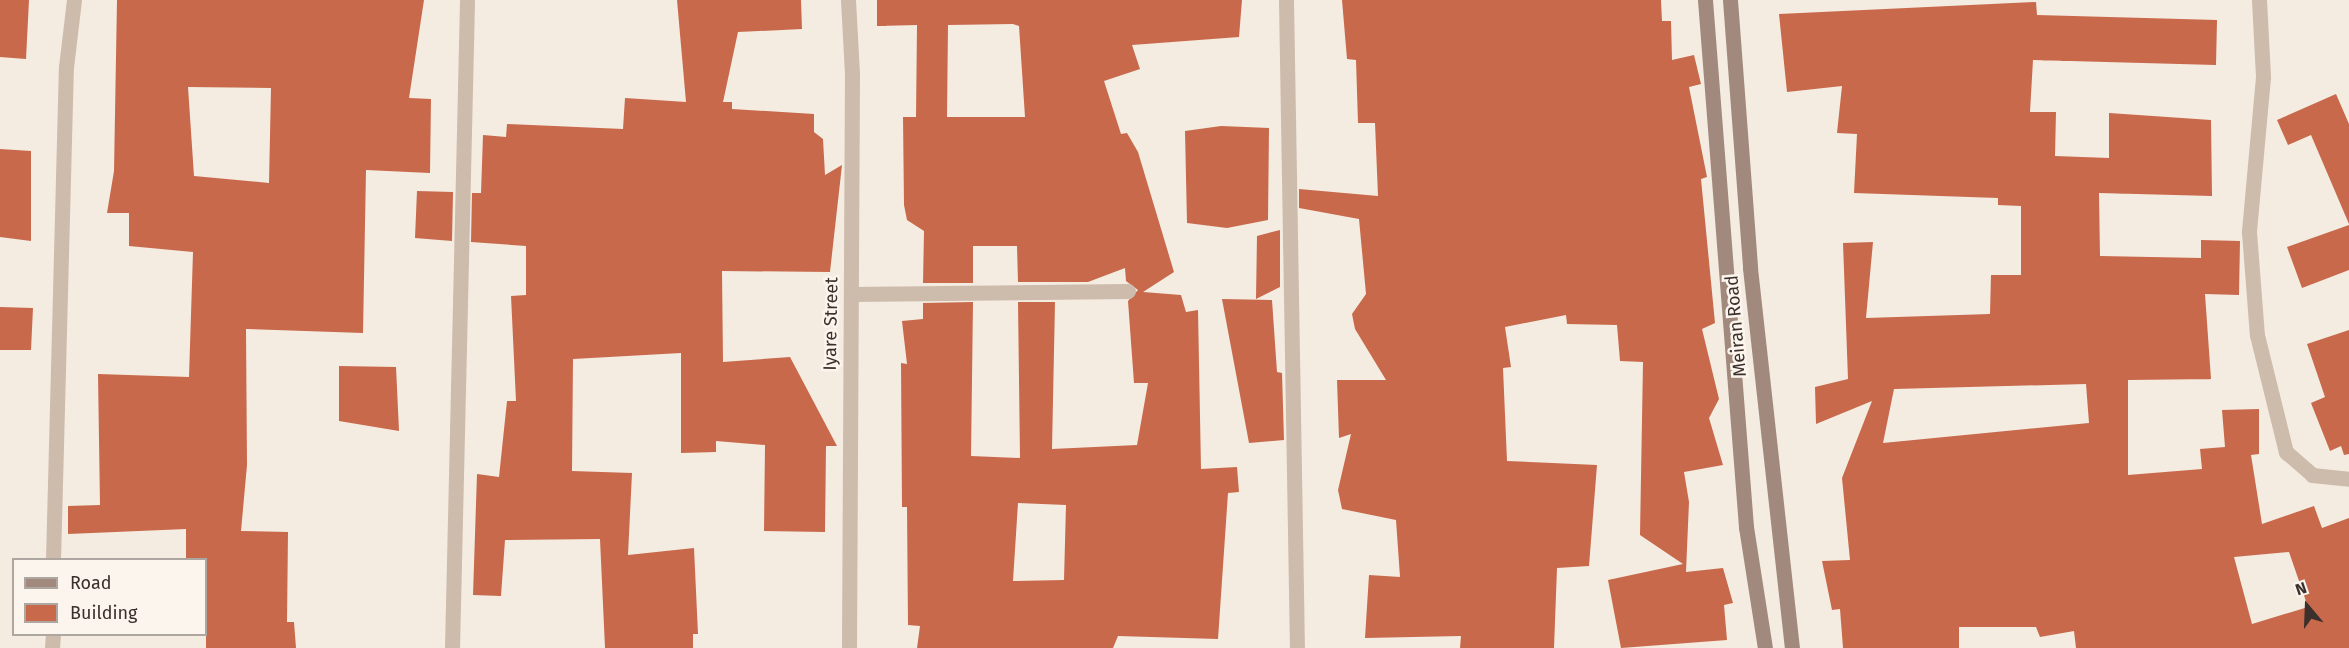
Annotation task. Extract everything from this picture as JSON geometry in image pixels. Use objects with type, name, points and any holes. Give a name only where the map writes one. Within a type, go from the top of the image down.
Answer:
[{"type":"main road","name":"Meiran Road","points":[[1705,0],[1746,527],[1765,648]]},
{"type":"main road","name":"Meiran Road","points":[[1730,0],[1766,431],[1792,648]]},
{"type":"street","points":[[53,558],[66,67],[74,0]]},
{"type":"street","points":[[452,648],[467,0]]},
{"type":"street","name":"Iyare Street","points":[[848,0],[851,294],[849,648]]},
{"type":"street","points":[[1286,0],[1297,648]]},
{"type":"street","points":[[2259,0],[2264,76],[2249,232],[2258,335],[2286,452],[2312,475],[2349,479]]},
{"type":"street","points":[[851,294],[1128,291]]},
{"type":"building","points":[[0,0],[29,0],[26,59],[0,57]]},
{"type":"building","points":[[117,0],[424,0],[409,98],[431,99],[430,173],[366,170],[363,333],[246,329],[247,465],[241,531],[288,532],[287,622],[294,622],[296,648],[206,648],[207,558],[186,558],[186,529],[68,534],[68,506],[100,505],[98,374],[189,377],[193,252],[129,246],[129,213],[107,213],[114,171]],"holes":[[[188,87],[271,88],[269,183],[194,176]]]},
{"type":"building","points":[[677,0],[801,0],[802,29],[738,32],[723,102],[732,102],[732,109],[814,114],[814,132],[823,139],[825,175],[842,165],[830,272],[722,271],[723,362],[790,357],[837,446],[826,446],[825,532],[764,531],[765,445],[716,441],[716,452],[681,453],[681,353],[573,359],[572,471],[632,473],[628,555],[694,548],[698,634],[693,634],[693,648],[605,648],[600,539],[505,540],[501,596],[473,595],[477,474],[499,477],[507,401],[516,401],[511,296],[526,295],[526,246],[471,242],[472,193],[481,193],[483,135],[506,137],[507,124],[623,129],[625,98],[686,102]]},
{"type":"building","points":[[877,0],[1242,0],[1239,37],[1132,45],[1140,69],[1104,81],[1121,134],[1127,133],[1138,152],[1174,272],[1143,292],[1181,295],[1186,312],[1198,310],[1201,469],[1237,467],[1239,492],[1228,493],[1218,639],[1118,636],[1113,648],[917,648],[920,626],[908,625],[907,507],[902,507],[901,363],[907,364],[902,321],[923,319],[923,303],[973,302],[971,456],[1020,458],[1018,302],[1055,302],[1052,449],[1137,445],[1148,383],[1134,383],[1128,301],[1138,290],[1126,281],[1125,268],[1088,282],[1018,282],[1017,246],[973,246],[973,283],[923,283],[924,231],[907,220],[904,205],[903,117],[916,117],[917,25],[877,26]],"holes":[[[1013,24],[1019,26],[1025,117],[947,117],[948,25]],[[1018,503],[1066,505],[1064,580],[1013,581]]]},
{"type":"building","points":[[1342,0],[1661,0],[1662,21],[1671,21],[1672,60],[1694,55],[1701,84],[1689,87],[1707,177],[1701,179],[1715,323],[1702,329],[1719,399],[1709,418],[1723,465],[1684,472],[1689,502],[1686,572],[1723,568],[1733,603],[1724,605],[1727,640],[1621,648],[1608,580],[1683,564],[1640,535],[1643,362],[1620,361],[1617,325],[1567,324],[1566,315],[1505,327],[1511,367],[1503,368],[1507,461],[1597,465],[1589,566],[1557,568],[1554,648],[1460,648],[1461,636],[1365,638],[1369,575],[1400,577],[1396,520],[1342,509],[1338,490],[1351,434],[1339,438],[1337,380],[1386,380],[1355,329],[1352,314],[1366,294],[1359,219],[1299,208],[1299,189],[1378,196],[1375,123],[1358,123],[1356,60],[1347,59]]},
{"type":"building","points":[[2036,2],[2037,15],[2217,20],[2216,65],[2033,60],[2030,112],[2056,112],[2055,156],[2109,158],[2109,113],[2211,120],[2212,196],[2099,193],[2100,256],[2201,258],[2201,240],[2240,241],[2239,295],[2205,294],[2211,379],[2128,380],[2128,475],[2202,469],[2200,449],[2225,447],[2222,410],[2259,409],[2259,454],[2251,455],[2262,524],[2314,506],[2322,528],[2349,518],[2349,648],[2076,648],[2074,631],[2040,637],[2036,627],[1959,627],[1959,648],[1843,648],[1840,609],[1832,610],[1822,561],[1850,560],[1842,478],[1872,401],[1816,424],[1815,387],[1848,379],[1843,243],[1873,242],[1866,318],[1990,314],[1991,275],[2021,275],[2021,206],[1998,205],[1998,198],[1854,193],[1857,134],[1837,133],[1842,86],[1787,92],[1779,14]],"holes":[[[2086,384],[2089,423],[1883,443],[1894,389]],[[2289,552],[2308,607],[2252,624],[2234,557]]]},
{"type":"building","points":[[2336,94],[2349,124],[2349,224],[2311,135],[2288,145],[2277,120]]},
{"type":"building","points":[[1221,126],[1269,128],[1268,220],[1227,228],[1187,223],[1185,131]]},
{"type":"building","points":[[0,149],[31,151],[31,241],[0,237]]},
{"type":"building","points":[[417,191],[453,192],[452,241],[415,238]]},
{"type":"building","points":[[2349,225],[2349,270],[2302,288],[2287,247]]},
{"type":"building","points":[[1280,230],[1280,287],[1256,299],[1257,236]]},
{"type":"building","points":[[1222,299],[1272,300],[1277,372],[1282,373],[1284,440],[1249,443]]},
{"type":"building","points":[[0,307],[33,308],[31,350],[0,350]]},
{"type":"building","points":[[2349,330],[2349,454],[2344,455],[2341,446],[2330,451],[2311,403],[2325,397],[2307,344]]},
{"type":"building","points":[[339,366],[396,367],[399,431],[339,421]]}]
